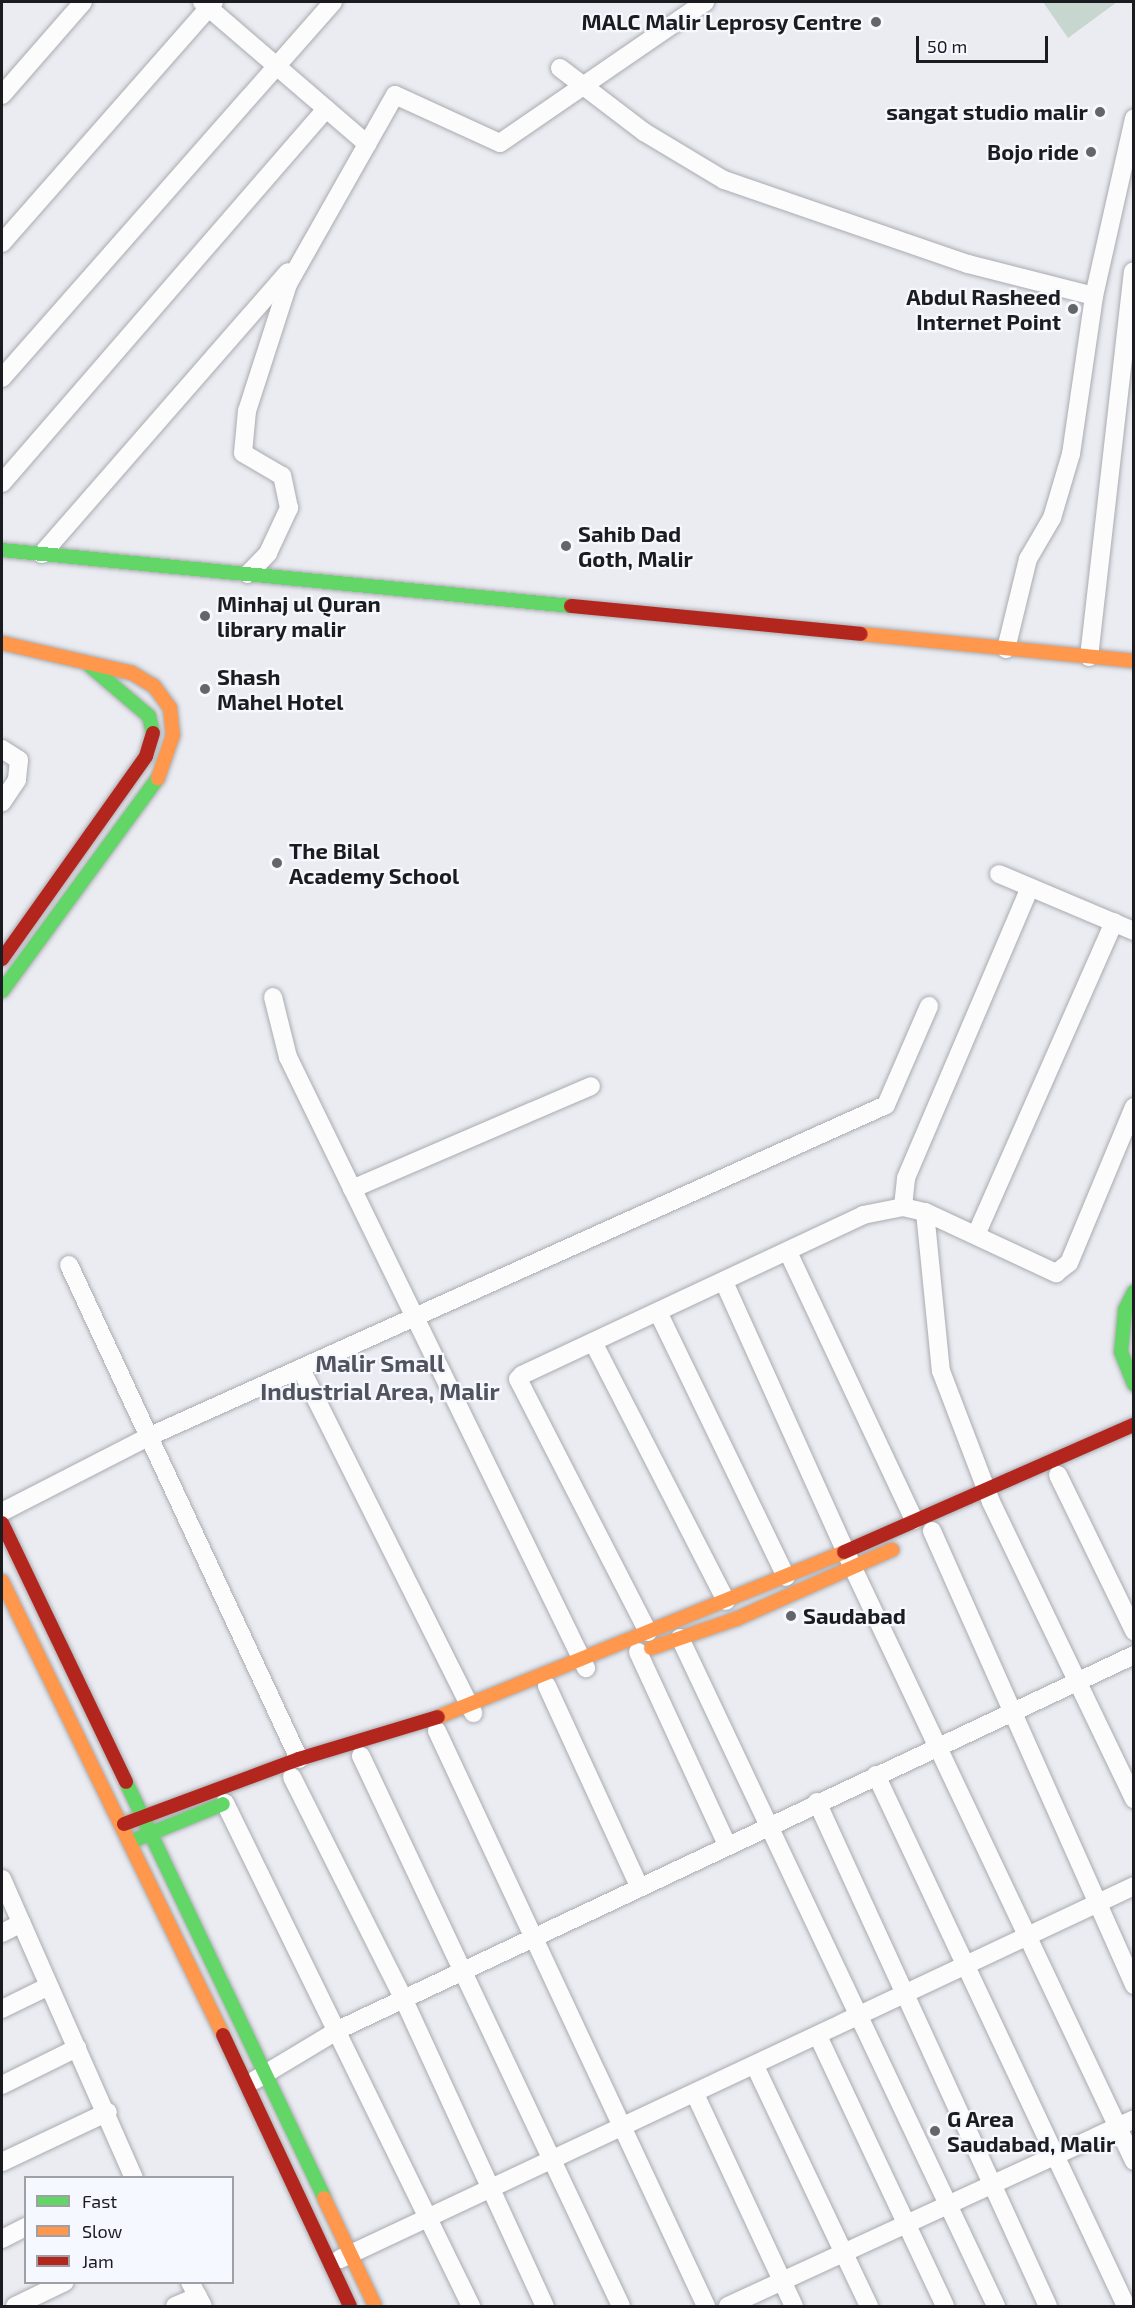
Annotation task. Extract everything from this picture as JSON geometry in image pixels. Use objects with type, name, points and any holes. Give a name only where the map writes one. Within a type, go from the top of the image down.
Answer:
[{"type":"street","points":[[2,95],[82,2]]},
{"type":"street","points":[[2,376],[333,2]]},
{"type":"street","points":[[248,574],[268,553],[289,508],[282,476],[243,453],[247,411],[288,284],[395,94],[500,143],[584,88],[705,2]]},
{"type":"street","points":[[2,243],[208,4],[367,144]]},
{"type":"street","points":[[560,68],[584,88],[724,180],[968,264],[1094,296]]},
{"type":"street","points":[[2,483],[327,109]]},
{"type":"street","points":[[1006,649],[1028,558],[1052,518],[1071,454],[1094,296],[1102,268],[1126,133],[1134,118]]},
{"type":"street","points":[[42,554],[307,250]]},
{"type":"street","points":[[1089,657],[1133,272],[1102,268]]},
{"type":"street","points":[[2,550],[1134,661]]},
{"type":"street","points":[[2,643],[132,673],[154,686],[170,708],[173,735],[161,773],[2,991]]},
{"type":"street","points":[[2,959],[146,756],[154,736],[149,716],[85,662]]},
{"type":"street","points":[[2,749],[19,760],[17,780],[2,802]]},
{"type":"street","points":[[999,874],[1134,931]]},
{"type":"street","points":[[903,1207],[906,1178],[1030,887]]},
{"type":"street","points":[[976,1235],[1114,922]]},
{"type":"street","points":[[273,997],[288,1057],[584,1664]]},
{"type":"street","points":[[2,1512],[148,1437],[301,1369],[414,1315],[886,1105],[929,1005]]},
{"type":"street","points":[[352,1189],[591,1086]]},
{"type":"street","points":[[648,1632],[518,1379],[863,1215],[903,1207],[925,1212],[1056,1273],[1063,1270],[1134,1107]]},
{"type":"street","points":[[925,1212],[941,1371],[989,1495],[1080,1681],[1134,1799]]},
{"type":"street","points":[[788,1252],[1014,1712],[1134,1985]]},
{"type":"street","points":[[69,1264],[299,1759]]},
{"type":"street","points":[[724,1282],[849,1560],[938,1747],[1029,1936],[1126,2123],[1134,2161]]},
{"type":"street","points":[[1134,1292],[1125,1310],[1121,1352],[1134,1385]]},
{"type":"street","points":[[658,1312],[786,1577]]},
{"type":"street","points":[[592,1342],[726,1601]]},
{"type":"street","points":[[301,1369],[472,1709]]},
{"type":"street","points":[[132,1840],[292,1777],[436,1731],[472,1709],[584,1664],[638,1652],[680,1638],[849,1560],[923,1529],[1134,1425]]},
{"type":"street","points":[[923,1529],[989,1495],[1058,1475],[1134,1442]]},
{"type":"street","points":[[1058,1475],[1134,1631]]},
{"type":"street","points":[[2,1523],[144,1816],[375,2307]]},
{"type":"street","points":[[123,1824],[299,1759],[547,1686],[584,1664],[648,1632],[786,1577],[902,1545]]},
{"type":"street","points":[[2,1581],[132,1840],[350,2307]]},
{"type":"street","points":[[680,1638],[766,1825],[860,2016],[946,2206],[996,2307]]},
{"type":"street","points":[[638,1652],[727,1845]]},
{"type":"street","points":[[246,2085],[340,2029],[766,1825],[1134,1655]]},
{"type":"street","points":[[547,1686],[640,1887]]},
{"type":"street","points":[[436,1731],[706,2307]]},
{"type":"street","points":[[361,1756],[460,1972],[555,2162],[621,2307]]},
{"type":"street","points":[[876,1775],[967,1966],[1053,2157],[1126,2307]]},
{"type":"street","points":[[292,1777],[404,2000],[487,2187],[545,2307]]},
{"type":"street","points":[[242,1780],[249,1794]]},
{"type":"street","points":[[817,1802],[1048,2307]]},
{"type":"street","points":[[225,1803],[340,2029],[471,2307]]},
{"type":"street","points":[[2,1878],[77,2048],[108,2112],[132,2176]]},
{"type":"street","points":[[330,2263],[487,2187],[555,2162],[622,2128],[1134,1886]]},
{"type":"street","points":[[2,1933],[22,1923]]},
{"type":"street","points":[[2,2009],[50,1986]]},
{"type":"street","points":[[818,2036],[904,2225],[945,2307]]},
{"type":"street","points":[[2,2085],[77,2048]]},
{"type":"street","points":[[755,2066],[869,2307]]},
{"type":"street","points":[[695,2094],[794,2307]]},
{"type":"street","points":[[2,2162],[108,2112]]},
{"type":"street","points":[[728,2307],[1126,2123]]},
{"type":"street","points":[[2,2239],[24,2228]]},
{"type":"street","points":[[15,2307],[63,2284]]},
{"type":"street","points":[[175,2307],[197,2295]]},
{"type":"shaded area","points":[[1043,2],[1117,2],[1068,38]]},
{"type":"traffic: fast","points":[[2,550],[571,606]]},
{"type":"traffic: fast","points":[[90,666],[149,716],[153,733]]},
{"type":"traffic: fast","points":[[2,991],[158,778]]},
{"type":"traffic: fast","points":[[1134,1292],[1125,1310],[1121,1352],[1134,1385]]},
{"type":"traffic: fast","points":[[126,1782],[324,2198]]},
{"type":"traffic: fast","points":[[132,1841],[223,1804]]},
{"type":"traffic: slow","points":[[861,634],[1134,661]]},
{"type":"traffic: slow","points":[[2,643],[132,673],[154,686],[170,708],[173,735],[158,778]]},
{"type":"traffic: slow","points":[[651,1648],[736,1619],[892,1550]]},
{"type":"traffic: slow","points":[[438,1717],[844,1552]]},
{"type":"traffic: slow","points":[[2,1581],[223,2035]]},
{"type":"traffic: slow","points":[[324,2198],[375,2306]]},
{"type":"traffic: jam","points":[[571,606],[861,634]]},
{"type":"traffic: jam","points":[[2,959],[146,756],[153,733]]},
{"type":"traffic: jam","points":[[844,1552],[1134,1425]]},
{"type":"traffic: jam","points":[[2,1523],[126,1782]]},
{"type":"traffic: jam","points":[[124,1824],[299,1759],[438,1717]]},
{"type":"traffic: jam","points":[[223,2035],[350,2306]]},
{"type":"place","name":"MALC Malir Leprosy Centre","points":[[876,22]]},
{"type":"place","name":"sangat studio malir","points":[[1100,112]]},
{"type":"place","name":"Bojo ride","points":[[1091,152]]},
{"type":"place","name":"Abdul Rasheed Internet Point","points":[[1073,309]]},
{"type":"place","name":"Sahib Dad Goth, Malir","points":[[566,546]]},
{"type":"place","name":"Minhaj ul Quran library malir","points":[[205,616]]},
{"type":"place","name":"Shash Mahel Hotel","points":[[205,689]]},
{"type":"place","name":"The Bilal Academy School","points":[[277,863]]},
{"type":"place","name":"Saudabad","points":[[791,1616]]},
{"type":"place","name":"G Area Saudabad, Malir","points":[[935,2131]]},
{"type":"district","name":"Malir Small Industrial Area, Malir","points":[[380,1377]]}]
